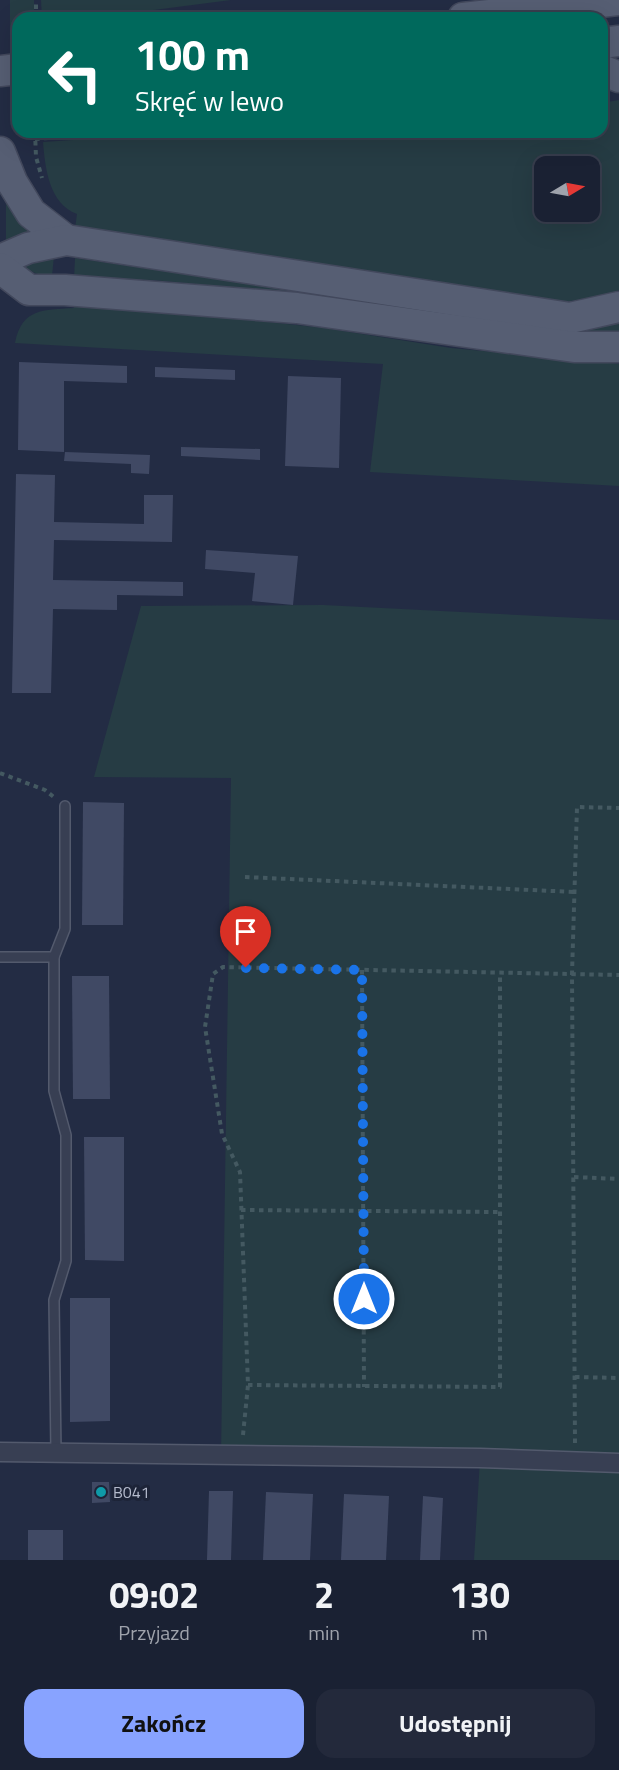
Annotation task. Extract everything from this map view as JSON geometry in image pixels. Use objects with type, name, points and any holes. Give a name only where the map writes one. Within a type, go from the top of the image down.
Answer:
[{"type":"main road","points":[[500,12],[535,6],[619,0]]},
{"type":"main road","points":[[0,152],[12,182],[31,213],[66,240]]},
{"type":"main road","points":[[0,260],[28,248],[66,240],[570,318],[619,307]]},
{"type":"main road","points":[[0,268],[29,290],[65,290],[297,308],[574,347],[619,347]]},
{"type":"street","points":[[0,1452],[480,1458],[619,1463]]},
{"type":"lane","points":[[56,1453],[54,1300],[66,1261],[66,1135],[54,1091],[54,957],[65,929],[65,806]]},
{"type":"lane","points":[[0,957],[54,957]]},
{"type":"path","points":[[45,187],[36,157],[35,139],[48,138]]},
{"type":"path","points":[[0,773],[45,790],[65,806]]},
{"type":"path","points":[[575,1462],[572,974],[577,807],[619,808]]},
{"type":"path","points":[[244,877],[575,892]]},
{"type":"path","points":[[241,1456],[248,1385],[240,1172],[222,1134],[205,1028],[213,974],[223,967],[619,975]]},
{"type":"path","points":[[362,970],[364,1387]]},
{"type":"path","points":[[248,1385],[500,1387],[500,973]]},
{"type":"path","points":[[574,1177],[619,1179]]},
{"type":"path","points":[[241,1210],[499,1212]]},
{"type":"path","points":[[575,1377],[619,1378]]},
{"type":"shaded area","points":[[10,0],[34,0],[34,12],[12,12],[12,43],[10,43]]},
{"type":"shaded area","points":[[41,0],[231,0],[138,12],[42,12]]},
{"type":"shaded area","points":[[619,100],[619,290],[608,296],[556,303],[75,229],[77,214],[60,202],[54,193],[45,162],[43,142],[102,138],[608,138],[608,102]]},
{"type":"shaded area","points":[[8,202],[40,231],[6,240],[6,204]]},
{"type":"shaded area","points":[[54,256],[52,276],[43,276],[20,267],[20,261]]},
{"type":"shaded area","points":[[75,258],[377,303],[619,318],[619,334],[588,336],[230,287],[153,280],[74,279]]},
{"type":"shaded area","points":[[74,301],[324,328],[451,348],[619,364],[619,486],[370,472],[383,364],[15,343],[18,332],[29,317],[53,309],[74,308]]},
{"type":"shaded area","points":[[323,605],[619,620],[619,1560],[474,1560],[480,1459],[221,1455],[231,778],[94,777],[141,606]]},
{"type":"building","points":[[19,362],[127,366],[127,383],[64,381],[64,452],[18,450]]},
{"type":"building","points":[[155,367],[235,370],[235,380],[155,377]]},
{"type":"building","points":[[288,376],[341,378],[339,468],[285,466]]},
{"type":"building","points":[[181,447],[260,449],[260,460],[181,456]]},
{"type":"building","points":[[65,452],[150,455],[149,474],[131,473],[131,464],[64,461]]},
{"type":"building","points":[[16,474],[55,475],[54,522],[144,524],[144,495],[173,495],[172,542],[54,540],[53,580],[183,582],[183,596],[117,595],[117,610],[53,609],[51,693],[12,693]]},
{"type":"building","points":[[206,550],[298,556],[293,605],[252,601],[255,573],[205,569]]},
{"type":"building","points":[[83,802],[124,803],[123,925],[82,925]]},
{"type":"building","points":[[72,976],[109,976],[110,1099],[73,1099]]},
{"type":"building","points":[[84,1137],[124,1137],[124,1261],[85,1260]]},
{"type":"building","points":[[70,1298],[110,1298],[110,1421],[70,1422]]},
{"type":"building","name":"B041","points":[[92,1482],[109,1482],[110,1502],[92,1503]]},
{"type":"building","points":[[209,1491],[233,1491],[231,1560],[207,1560]]},
{"type":"building","points":[[266,1492],[313,1494],[310,1560],[263,1560]]},
{"type":"building","points":[[344,1494],[389,1496],[386,1560],[341,1560]]},
{"type":"building","points":[[423,1496],[443,1498],[440,1560],[420,1560]]},
{"type":"building","points":[[28,1530],[63,1530],[63,1560],[28,1560]]},
{"type":"place","name":"B041","points":[[101,1492]]},
{"type":"route","points":[[246,968],[362,970],[364,1299]]}]
